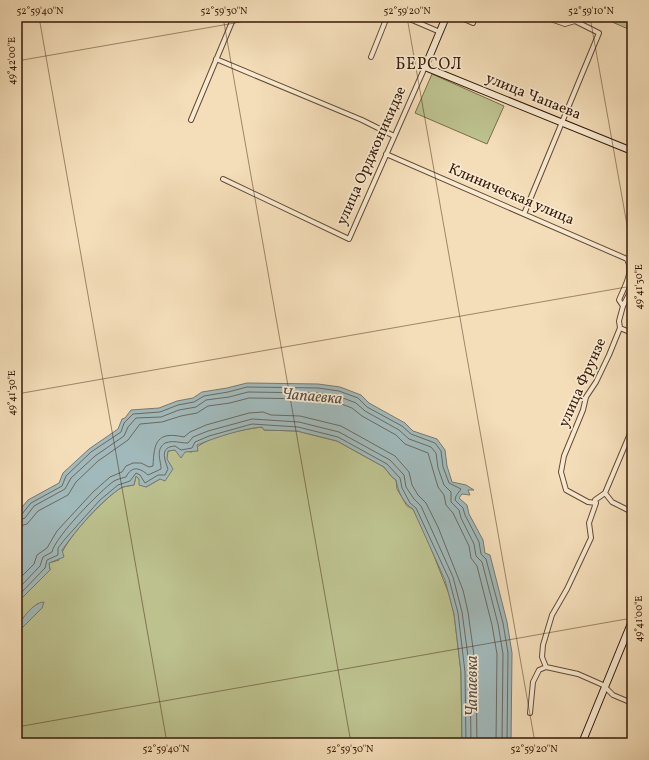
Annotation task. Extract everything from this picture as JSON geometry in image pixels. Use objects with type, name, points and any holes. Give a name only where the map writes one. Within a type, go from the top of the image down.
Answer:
[{"type":"street","points":[[191,120],[234,17]]},
{"type":"street","points":[[371,56],[387,17]]},
{"type":"street","points":[[405,17],[440,32]]},
{"type":"street","name":"улица Орджоникидзе","points":[[223,180],[349,239],[446,17]]},
{"type":"street","points":[[460,17],[473,23],[475,17]]},
{"type":"street","points":[[524,214],[599,33],[575,21],[565,24],[545,17]]},
{"type":"street","points":[[216,59],[394,136]]},
{"type":"street","name":"улица Чапаева","points":[[424,67],[632,152]]},
{"type":"street","name":"Клиническая улица","points":[[386,154],[627,258],[630,266],[630,273],[619,300],[622,306]]},
{"type":"street","name":"улица Фрунзе","points":[[596,504],[588,502],[566,490],[561,472],[564,456],[584,410],[586,396],[596,382],[620,328],[619,321],[622,306],[632,288]]},
{"type":"street","points":[[620,328],[632,333]]},
{"type":"street","points":[[546,667],[542,657],[543,645],[552,615],[591,538],[589,523],[596,504],[595,500],[605,493],[632,429]]},
{"type":"street","points":[[605,493],[612,502],[632,512]]},
{"type":"street","points":[[582,743],[632,621]]},
{"type":"street","points":[[530,713],[533,682],[538,670],[546,667],[578,674],[603,685],[604,688],[612,695],[632,703]]},
{"type":"green space","points":[[601,17],[632,17],[632,19],[628,29]]},
{"type":"green space","points":[[432,74],[504,106],[487,144],[415,113]]},
{"type":"green space","points":[[262,427],[264,430],[297,431],[337,441],[384,467],[396,480],[397,489],[407,506],[413,509],[425,533],[449,594],[454,614],[461,672],[462,743],[17,743],[17,633],[42,608],[38,603],[17,625],[17,603],[50,570],[49,563],[59,560],[68,542],[84,522],[112,495],[122,487],[134,485],[136,476],[146,487],[160,479],[168,451],[175,450],[192,452],[197,447],[214,438]]},
{"type":"water","name":"Чапаевка","points":[[247,383],[318,384],[340,387],[361,395],[369,403],[405,423],[413,431],[437,439],[445,450],[447,466],[452,482],[466,485],[474,490],[468,490],[470,495],[462,494],[459,498],[467,505],[469,514],[483,540],[485,553],[490,555],[507,622],[512,653],[511,743],[462,743],[461,672],[454,614],[445,580],[413,509],[406,503],[398,488],[396,480],[384,467],[337,441],[297,431],[264,430],[262,427],[237,431],[197,445],[198,451],[185,452],[181,458],[175,450],[168,451],[167,459],[173,469],[165,481],[160,479],[146,487],[139,485],[139,479],[136,476],[134,485],[122,487],[111,495],[88,517],[68,542],[62,550],[64,557],[49,563],[50,570],[17,603],[17,513],[28,500],[59,483],[63,473],[89,449],[118,429],[122,419],[125,418],[131,410],[159,408],[177,401],[193,398],[202,392]]},
{"type":"water","points":[[44,602],[42,608],[17,633],[26,614],[35,605]]},
{"type":"district","name":"БЕРСОЛ","points":[[429,65]]}]
